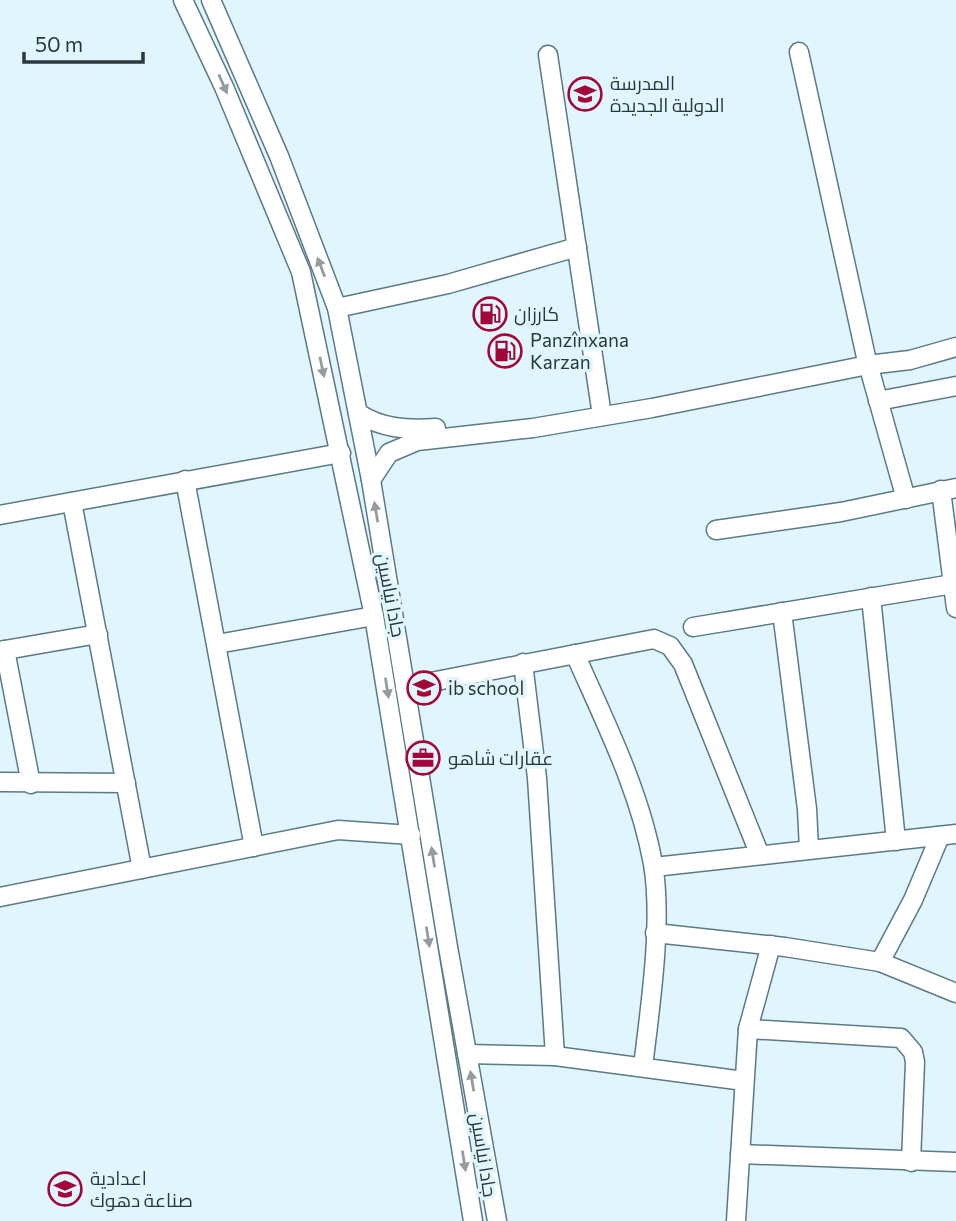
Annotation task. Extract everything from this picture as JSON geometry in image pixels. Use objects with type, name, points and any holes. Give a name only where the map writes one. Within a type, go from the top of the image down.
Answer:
[{"type":"street","name":"جادا نیاسین","points":[[183,0],[224,87],[301,272],[379,642],[473,1221]]},
{"type":"street","name":"جادا نیاسین","points":[[211,0],[279,156],[337,308],[371,480],[497,1221]]},
{"type":"street","points":[[799,52],[867,361],[906,499]]},
{"type":"street","points":[[548,55],[601,409]]},
{"type":"street","points":[[337,308],[447,284],[577,247]]},
{"type":"street","points":[[371,480],[384,458],[395,449],[417,441],[533,428],[652,408],[867,361],[956,337]]},
{"type":"street","points":[[358,413],[371,422],[416,430],[601,409],[867,361],[910,360],[956,347]]},
{"type":"street","points":[[878,401],[956,386]]},
{"type":"street","points":[[393,427],[383,441],[395,449]]},
{"type":"street","points":[[0,515],[341,453]]},
{"type":"street","points":[[185,480],[254,847]]},
{"type":"street","points":[[716,530],[906,499],[949,489],[956,608]]},
{"type":"street","points":[[72,502],[142,869]]},
{"type":"street","points":[[693,627],[953,584]]},
{"type":"street","points":[[871,597],[896,841]]},
{"type":"street","points":[[782,612],[807,808],[809,849]]},
{"type":"street","points":[[217,644],[374,616]]},
{"type":"street","points":[[31,784],[2,650],[98,634]]},
{"type":"street","points":[[379,642],[398,638]]},
{"type":"street","points":[[405,687],[654,639],[670,646],[683,664],[759,853]]},
{"type":"street","points":[[575,654],[623,762],[653,867],[655,933],[643,1067]]},
{"type":"street","points":[[523,663],[537,778],[555,1056]]},
{"type":"street","points":[[0,782],[126,783]]},
{"type":"street","points":[[0,895],[338,830],[411,835]]},
{"type":"street","points":[[653,867],[759,853],[948,835]]},
{"type":"street","points":[[880,962],[948,835]]},
{"type":"street","points":[[655,933],[771,945],[880,962],[956,993]]},
{"type":"street","points":[[736,1221],[748,1030],[771,945]]},
{"type":"street","points":[[748,1030],[901,1038],[909,1044],[915,1062],[911,1162]]},
{"type":"street","points":[[467,1054],[555,1056],[744,1081]]},
{"type":"street","points":[[740,1154],[956,1162]]},
{"type":"place","name":"المدرسة الدولية الجديدة","points":[[585,94]]},
{"type":"place","name":"كارزان","points":[[490,314]]},
{"type":"place","name":"Panzînxana Karzan","points":[[505,351]]},
{"type":"place","name":"ib school","points":[[424,688]]},
{"type":"place","name":"عقارات شاهو","points":[[423,758]]},
{"type":"place","name":"اعدادية صناعة دهوك","points":[[65,1189]]}]
